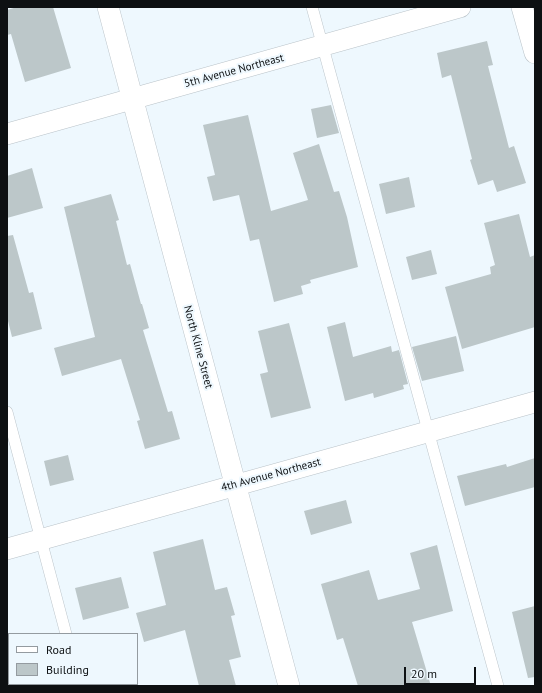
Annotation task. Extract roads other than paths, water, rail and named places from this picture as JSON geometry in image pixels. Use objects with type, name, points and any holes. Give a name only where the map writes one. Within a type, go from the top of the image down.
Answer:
[{"type":"street","name":"North Kline Street","points":[[108,7],[289,686]]},
{"type":"street","name":"5th Avenue Northeast","points":[[7,134],[460,7]]},
{"type":"street","points":[[522,7],[535,54]]},
{"type":"street","name":"4th Avenue Northeast","points":[[7,549],[535,402]]},
{"type":"lane","points":[[312,7],[498,686]]},
{"type":"lane","points":[[7,412],[66,633]]}]
